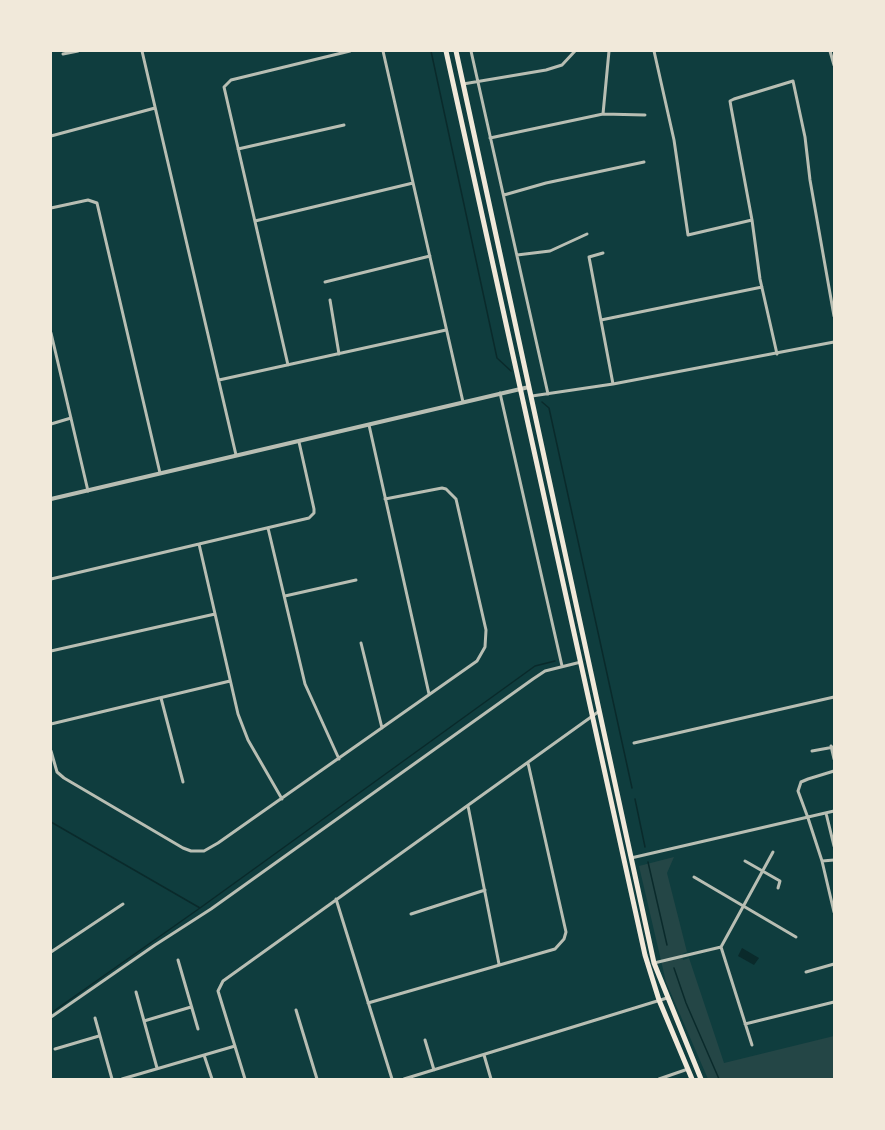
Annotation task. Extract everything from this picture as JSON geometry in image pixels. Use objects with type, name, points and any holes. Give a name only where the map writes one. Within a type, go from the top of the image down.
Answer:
[{"type":"main road","points":[[446,51],[645,955],[659,1000],[692,1079]]},
{"type":"main road","points":[[456,51],[654,963],[701,1079]]},
{"type":"street","points":[[63,54],[78,51]]},
{"type":"street","points":[[142,51],[236,457]]},
{"type":"street","points":[[288,365],[224,87],[228,82],[350,51]]},
{"type":"street","points":[[383,51],[463,402]]},
{"type":"street","points":[[471,51],[548,394]]},
{"type":"street","points":[[463,84],[546,70],[562,65],[575,51]]},
{"type":"street","points":[[603,114],[609,51]]},
{"type":"street","points":[[654,51],[674,140],[688,235],[752,220]]},
{"type":"street","points":[[830,51],[834,65]]},
{"type":"street","points":[[777,354],[762,287],[730,101],[793,81],[805,137],[810,180],[834,316]]},
{"type":"street","points":[[51,136],[155,108]]},
{"type":"street","points":[[490,138],[603,114],[645,116]]},
{"type":"street","points":[[238,149],[344,125]]},
{"type":"street","points":[[504,195],[546,183],[644,162]]},
{"type":"street","points":[[255,221],[413,183]]},
{"type":"street","points":[[51,208],[88,200],[97,203],[161,474]]},
{"type":"street","points":[[517,255],[550,251],[587,234]]},
{"type":"street","points":[[603,253],[589,257],[614,384]]},
{"type":"street","points":[[325,282],[430,256]]},
{"type":"street","points":[[601,320],[762,287]]},
{"type":"street","points":[[330,300],[339,354]]},
{"type":"street","points":[[219,380],[446,329]]},
{"type":"street","points":[[51,333],[88,491]]},
{"type":"street","points":[[532,396],[614,384],[834,342]]},
{"type":"street","points":[[51,500],[530,387]]},
{"type":"street","points":[[501,393],[562,666]]},
{"type":"street","points":[[51,424],[71,418]]},
{"type":"street","points":[[369,425],[429,694]]},
{"type":"street","points":[[51,579],[309,518],[314,513],[299,442]]},
{"type":"street","points":[[51,751],[57,771],[63,778],[183,848],[198,852],[211,849],[477,661],[486,647],[486,630],[456,500],[446,489],[437,488],[385,500]]},
{"type":"street","points":[[268,528],[305,684],[339,759]]},
{"type":"street","points":[[200,544],[242,728],[282,799]]},
{"type":"street","points":[[285,596],[356,580]]},
{"type":"street","points":[[51,651],[215,614]]},
{"type":"street","points":[[361,643],[382,728]]},
{"type":"street","points":[[51,1017],[155,945],[212,909],[545,671],[581,662]]},
{"type":"street","points":[[51,724],[230,681]]},
{"type":"street","points":[[634,743],[834,697]]},
{"type":"street","points":[[161,698],[183,782]]},
{"type":"street","points":[[245,1079],[218,991],[219,985],[599,711]]},
{"type":"street","points":[[812,751],[832,747],[834,759]]},
{"type":"street","points":[[368,1003],[555,949],[561,944],[566,932],[528,763]]},
{"type":"street","points":[[834,771],[808,779],[798,786],[822,861],[834,912]]},
{"type":"street","points":[[468,806],[499,964]]},
{"type":"street","points":[[631,858],[834,811]]},
{"type":"street","points":[[826,813],[834,846]]},
{"type":"street","points":[[752,1045],[721,947],[773,852]]},
{"type":"street","points":[[822,861],[834,860]]},
{"type":"street","points":[[745,861],[781,882],[777,888]]},
{"type":"street","points":[[694,877],[796,937]]},
{"type":"street","points":[[411,914],[484,890]]},
{"type":"street","points":[[336,899],[392,1079]]},
{"type":"street","points":[[51,952],[123,904]]},
{"type":"street","points":[[654,963],[721,947]]},
{"type":"street","points":[[178,960],[198,1029]]},
{"type":"street","points":[[806,972],[834,964]]},
{"type":"street","points":[[136,992],[158,1068]]},
{"type":"street","points":[[404,1079],[667,998]]},
{"type":"street","points":[[745,1024],[834,1002]]},
{"type":"street","points":[[144,1021],[192,1007]]},
{"type":"street","points":[[296,1010],[317,1079]]},
{"type":"street","points":[[95,1018],[112,1079]]},
{"type":"street","points":[[55,1049],[100,1036]]},
{"type":"street","points":[[425,1040],[434,1070]]},
{"type":"street","points":[[122,1079],[235,1046]]},
{"type":"street","points":[[204,1055],[212,1079]]},
{"type":"street","points":[[484,1055],[491,1079]]},
{"type":"street","points":[[659,1079],[688,1069]]},
{"type":"shaded area","points":[[674,857],[667,873],[687,952],[682,954],[683,960],[689,958],[724,1063],[834,1036],[834,1079],[708,1079],[666,982],[639,866]]},
{"type":"shaded area","points":[[742,948],[759,958],[754,965],[738,956]]},
{"type":"waterway","points":[[431,51],[497,358],[511,371]]},
{"type":"waterway","points":[[833,51],[834,55]]},
{"type":"waterway","points":[[542,402],[549,408],[632,788]]},
{"type":"waterway","points":[[51,822],[200,908],[535,666],[555,661]]},
{"type":"waterway","points":[[635,799],[645,847]]},
{"type":"waterway","points":[[648,862],[667,945]]},
{"type":"waterway","points":[[51,1013],[200,908]]},
{"type":"waterway","points":[[674,968],[686,1003],[719,1079]]}]
